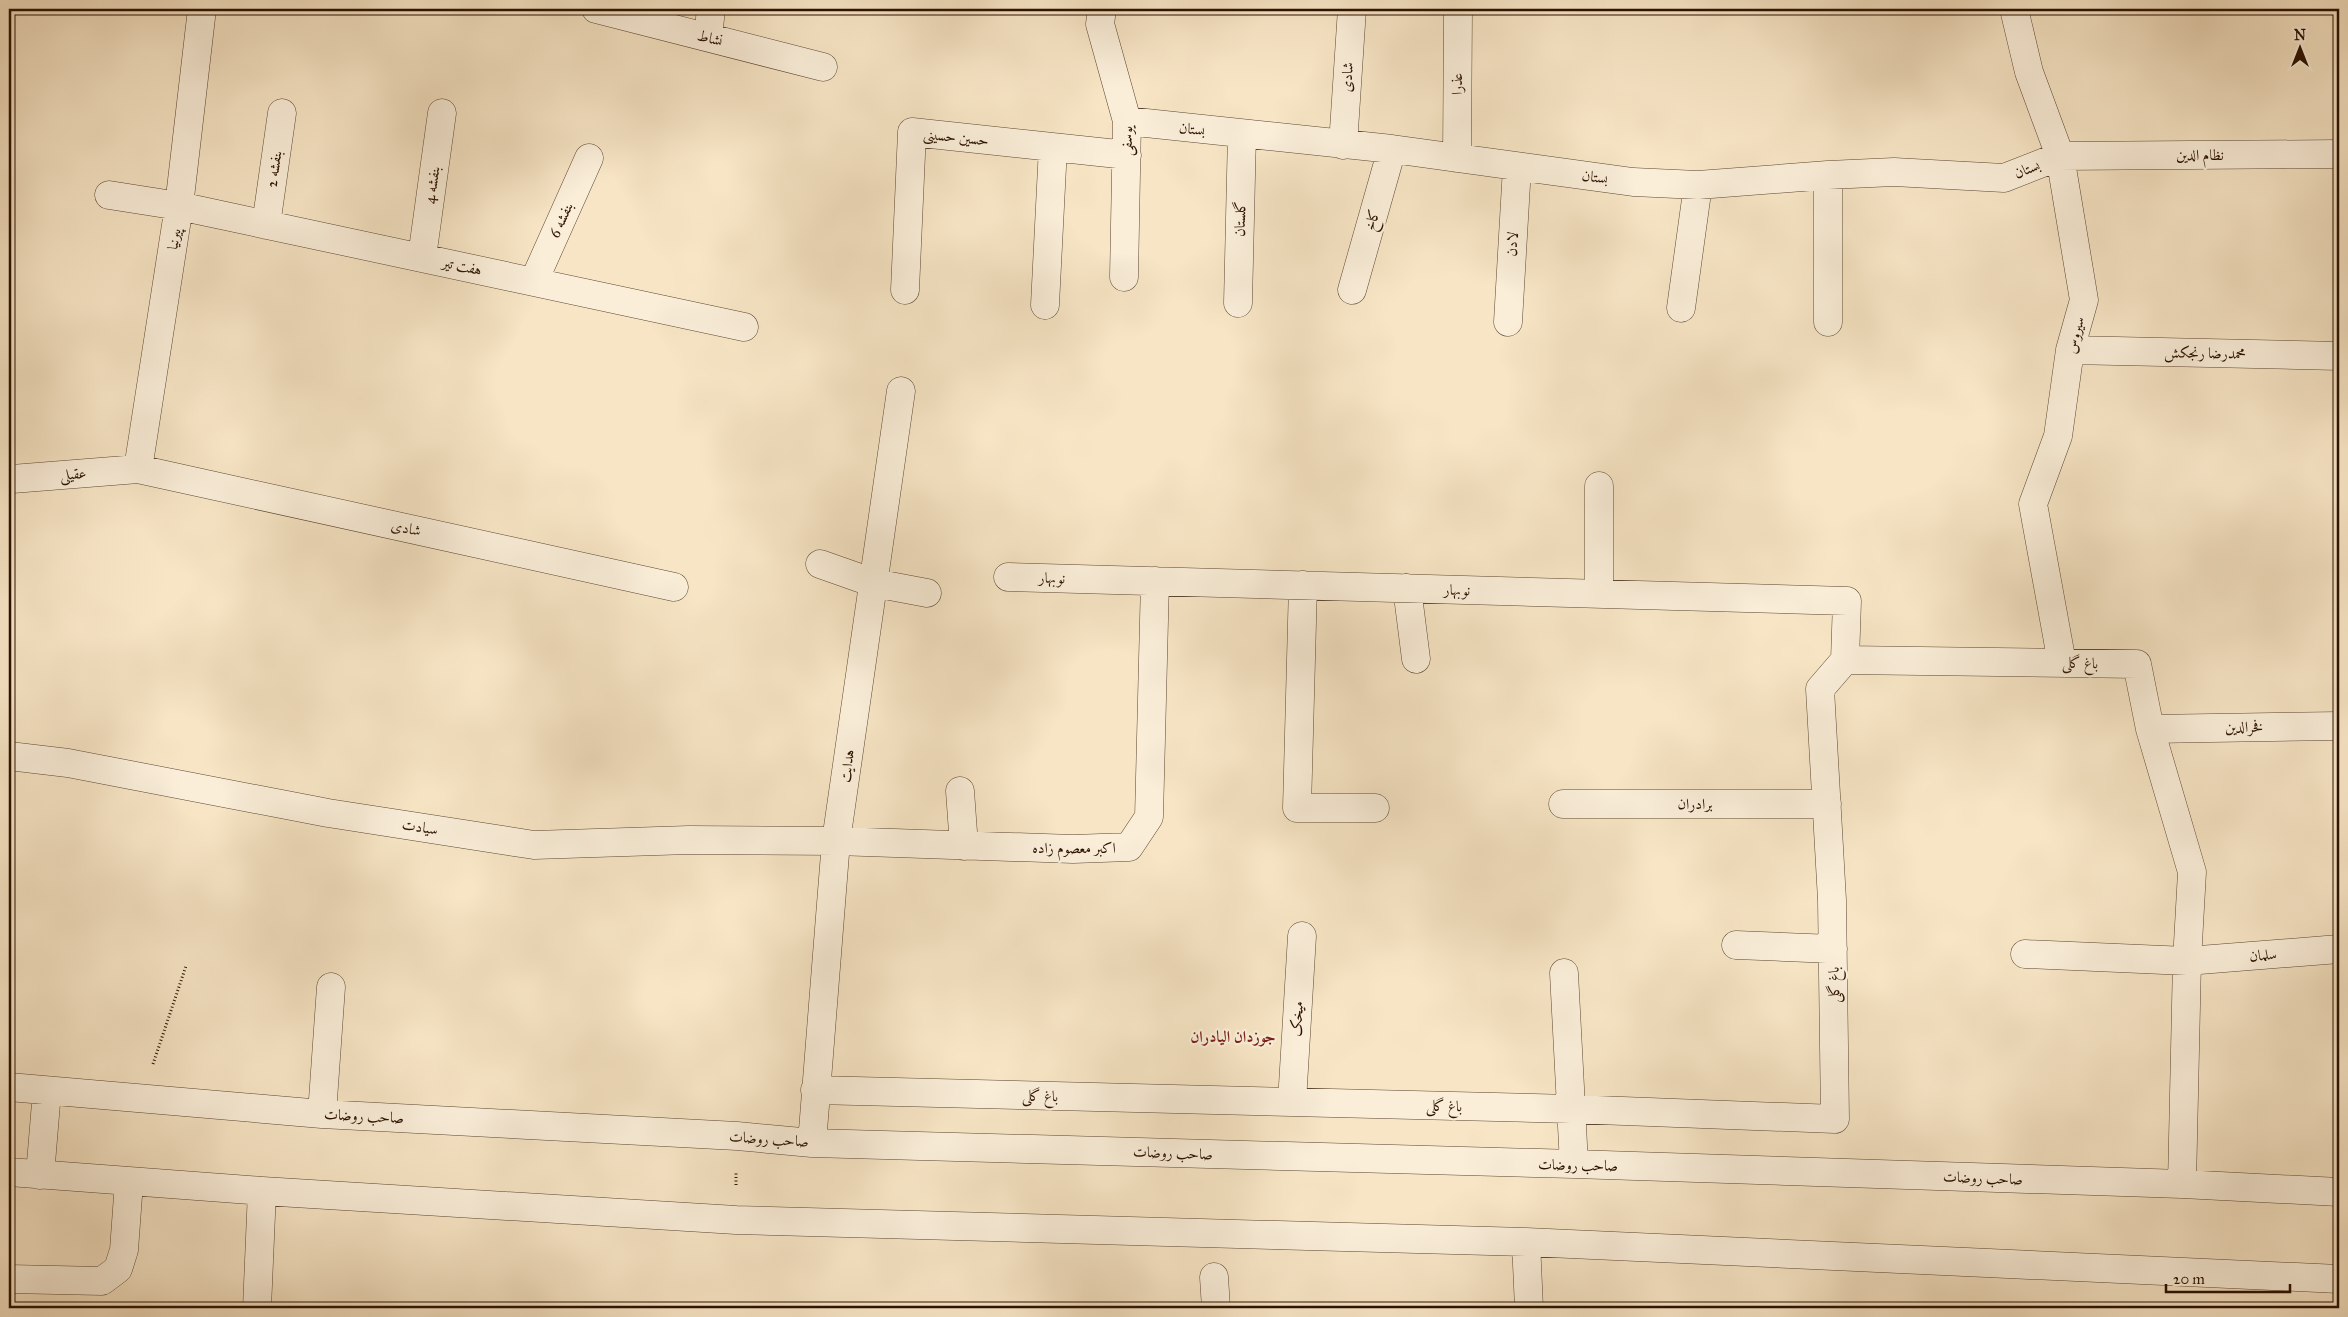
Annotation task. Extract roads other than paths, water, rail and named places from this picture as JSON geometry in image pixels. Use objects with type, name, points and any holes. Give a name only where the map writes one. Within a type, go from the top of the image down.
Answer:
[{"type":"street","name":"پیرنیا","points":[[138,469],[179,206],[202,9]]},
{"type":"street","name":"نشاط","points":[[596,9],[823,68]]},
{"type":"street","points":[[708,37],[711,9]]},
{"type":"street","name":"یوسفی","points":[[1102,9],[1100,24],[1127,122],[1124,277]]},
{"type":"street","name":"شادی","points":[[1343,145],[1352,9]]},
{"type":"street","name":"عذرا","points":[[1457,158],[1458,9]]},
{"type":"street","name":"سیروس","points":[[2014,9],[2029,72],[2060,156],[2084,300],[2070,350],[2058,436],[2033,504],[2062,663]]},
{"type":"street","name":"بنفشه 2","points":[[266,225],[282,113]]},
{"type":"street","name":"بنفشه 4","points":[[422,258],[442,113]]},
{"type":"street","name":"بستان","points":[[1127,122],[1392,150],[1633,182],[1698,185],[1894,172],[2004,178],[2060,156]]},
{"type":"street","name":"حسین حسینی","points":[[905,290],[912,132],[1127,155]]},
{"type":"street","name":"گلستان","points":[[1238,303],[1242,134]]},
{"type":"street","points":[[1045,305],[1053,148]]},
{"type":"street","name":"کاخ","points":[[1352,290],[1392,150]]},
{"type":"street","name":"نظام الدین","points":[[2060,156],[2339,154]]},
{"type":"street","name":"بنفشه 6","points":[[534,281],[588,158]]},
{"type":"street","name":"لادن","points":[[1508,322],[1517,167]]},
{"type":"street","points":[[1828,175],[1828,322]]},
{"type":"street","points":[[1681,308],[1698,185]]},
{"type":"street","name":"هفت تیر","points":[[109,195],[179,206],[744,326]]},
{"type":"street","name":"محمدرضا رنجکش","points":[[2070,350],[2339,356]]},
{"type":"street","name":"هدایت","points":[[812,1143],[836,841],[901,392]]},
{"type":"street","name":"شادی","points":[[138,469],[674,587]]},
{"type":"street","name":"عقیلی","points":[[10,480],[138,469]]},
{"type":"street","points":[[1598,594],[1599,486]]},
{"type":"street","points":[[820,564],[874,583],[927,593]]},
{"type":"street","name":"نوبهار","points":[[1008,577],[1847,601],[1845,660]]},
{"type":"street","name":"اکبر معصوم زاده","points":[[836,841],[1073,849],[1128,847],[1149,816],[1155,581]]},
{"type":"street","points":[[1302,585],[1297,808],[1375,808]]},
{"type":"street","points":[[1407,588],[1416,659]]},
{"type":"street","name":"باغ گلی","points":[[815,1090],[1571,1109],[1835,1119],[1833,949],[1820,689],[1845,660],[2137,664],[2150,729],[2192,872],[2186,962],[2182,1184]]},
{"type":"street","name":"فخرالدین","points":[[2150,729],[2339,726]]},
{"type":"street","name":"سیادت","points":[[9,756],[68,763],[328,813],[534,845],[689,840],[836,841]]},
{"type":"street","points":[[960,791],[964,846]]},
{"type":"street","name":"برادران","points":[[1563,804],[1827,804]]},
{"type":"street","name":"میخک","points":[[1292,1102],[1302,936]]},
{"type":"street","points":[[1736,945],[1833,949]]},
{"type":"street","name":"سلمان","points":[[2025,954],[2186,962],[2339,949]]},
{"type":"street","points":[[1564,973],[1574,1164]]},
{"type":"street","points":[[322,1114],[331,987]]},
{"type":"street","name":"صاحب روضات","points":[[9,1087],[322,1114],[736,1136],[812,1143],[1574,1164],[2182,1184],[2339,1192]]},
{"type":"street","points":[[40,1175],[47,1091]]},
{"type":"street","points":[[9,1172],[262,1191],[736,1220],[1526,1242],[2339,1279]]},
{"type":"street","points":[[9,1279],[102,1281],[118,1269],[124,1250],[130,1182]]},
{"type":"street","points":[[257,1308],[262,1191]]},
{"type":"street","points":[[1526,1242],[1529,1308]]},
{"type":"street","points":[[1214,1276],[1216,1308]]},
{"type":"district","name":"جوزدان الیادران","points":[[1233,1036]]}]
